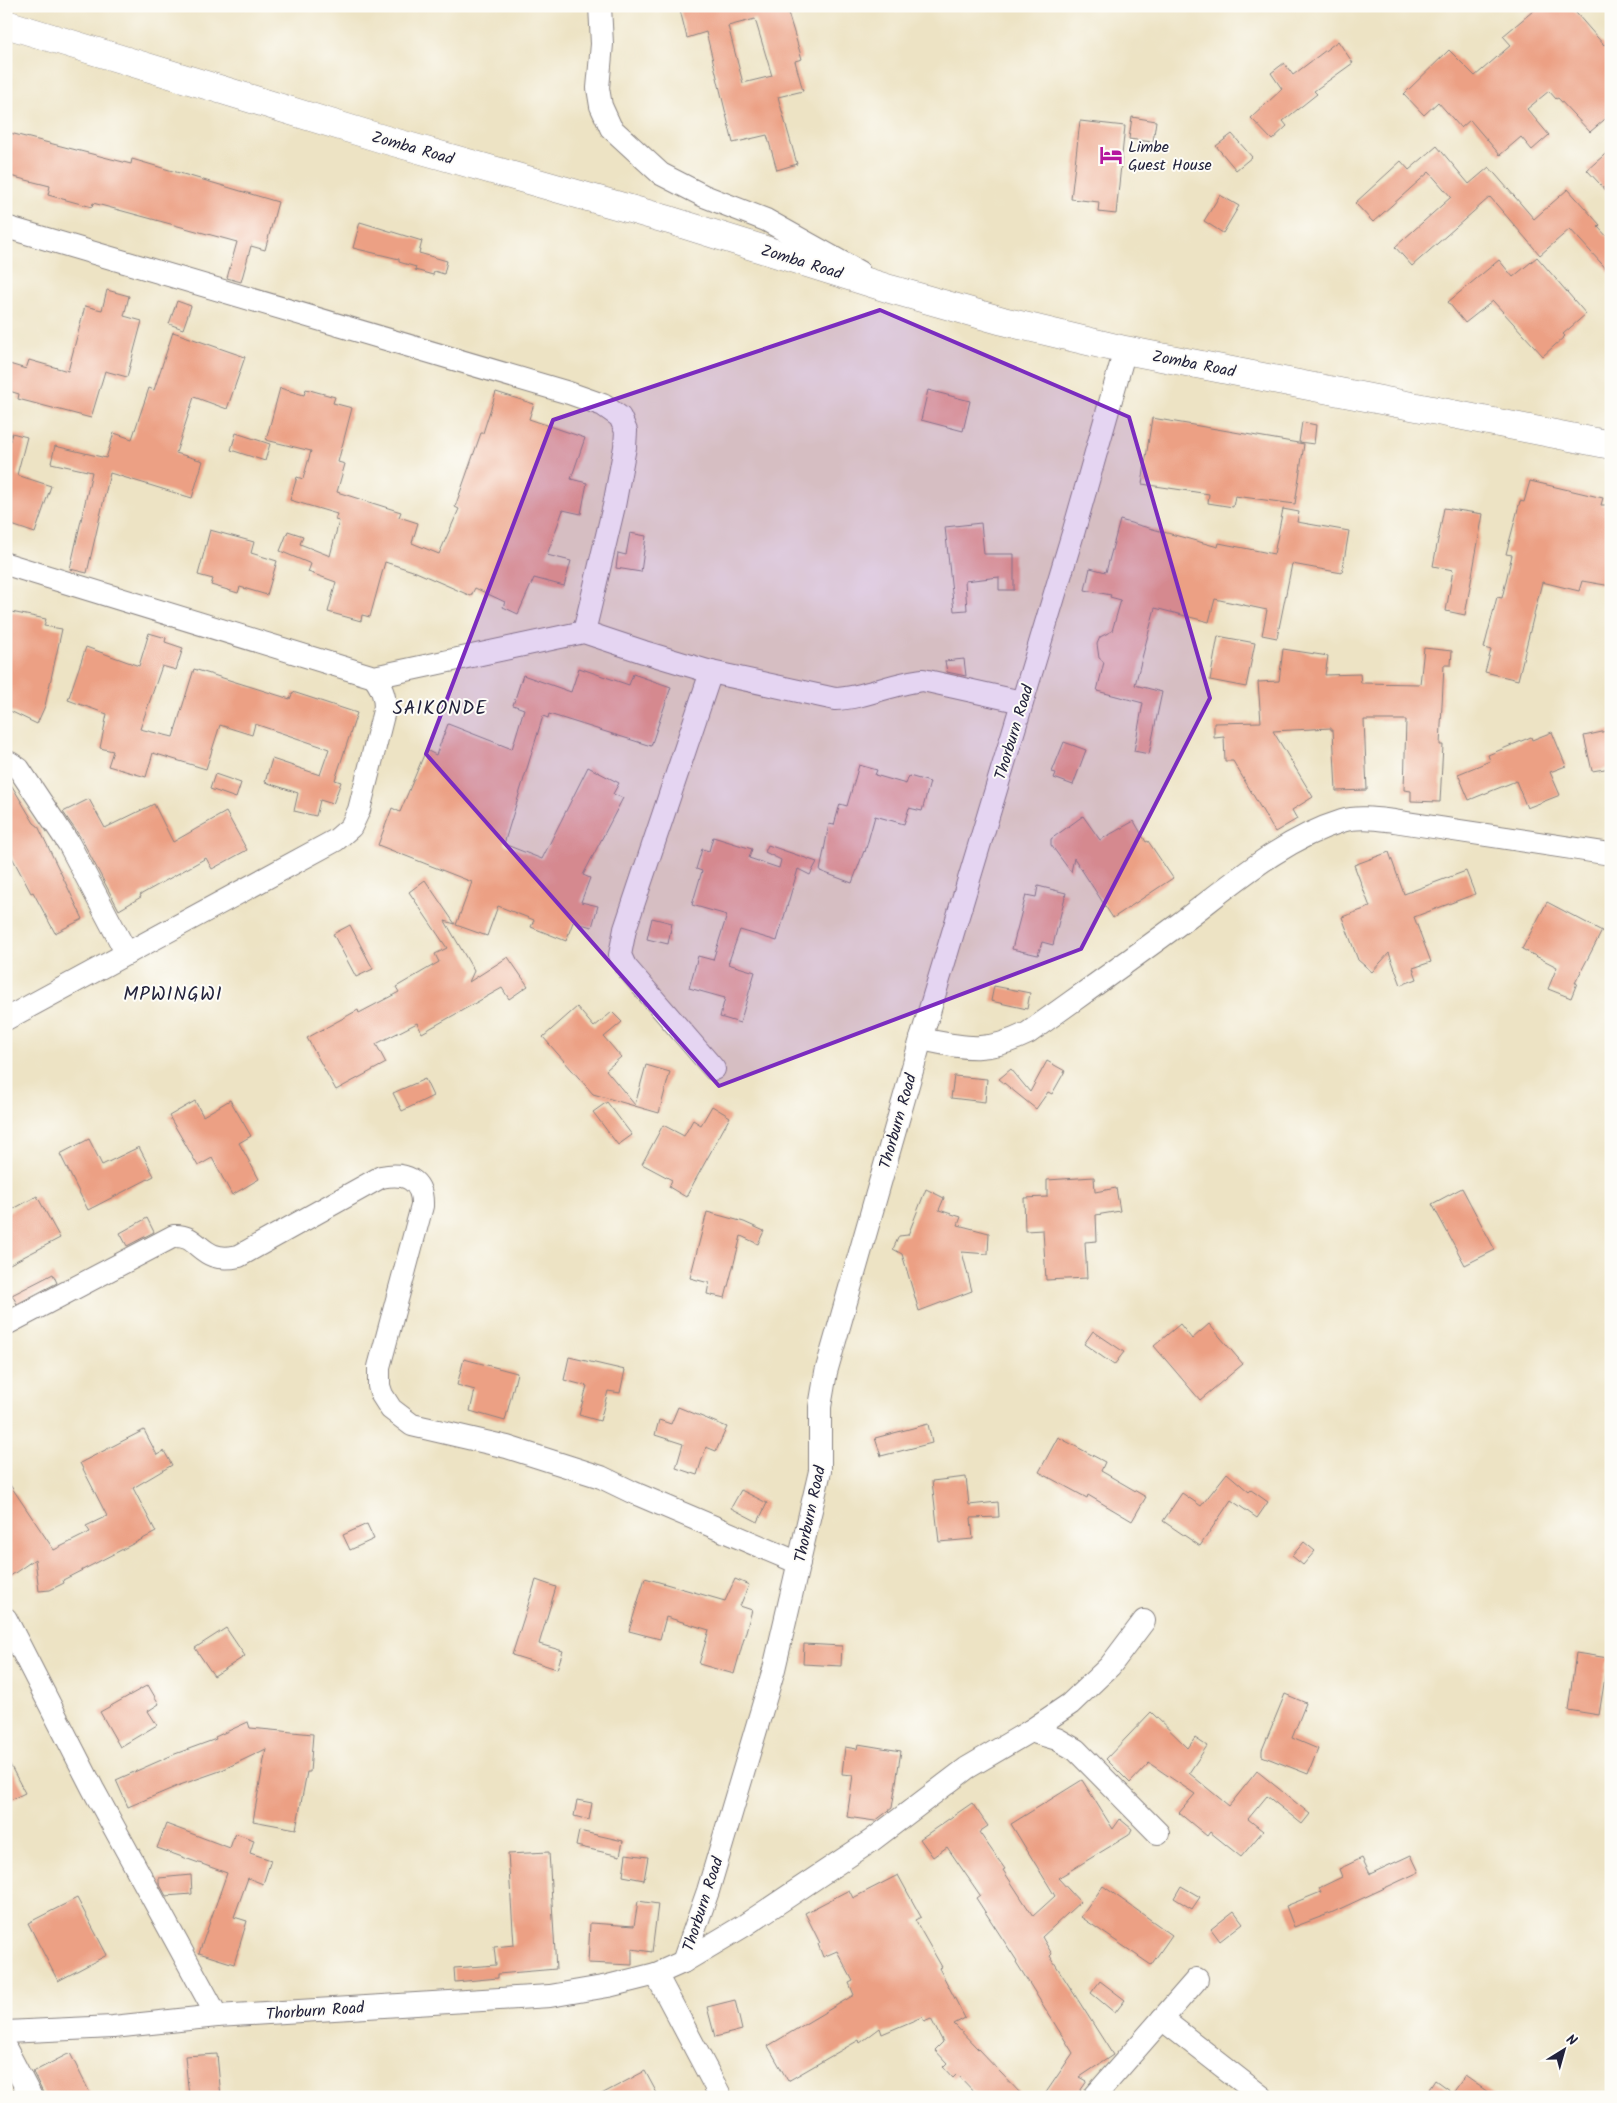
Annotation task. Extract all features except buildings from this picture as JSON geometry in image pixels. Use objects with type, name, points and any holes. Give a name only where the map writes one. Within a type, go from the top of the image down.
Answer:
[{"type":"highway","name":"Zomba Road","points":[[6,24],[383,139],[669,220],[890,289],[1003,321],[1125,350],[1611,446]]},
{"type":"street","points":[[600,6],[602,44],[598,88],[601,106],[611,128],[661,174],[704,196],[766,220],[890,289]]},
{"type":"street","points":[[6,227],[569,393],[603,405],[620,417],[626,431],[625,447],[614,506],[584,632]]},
{"type":"street","name":"Thorburn Road","points":[[6,2032],[113,2027],[217,2016],[550,1996],[608,1986],[656,1974],[683,1962],[708,1891],[774,1669],[820,1471],[820,1407],[826,1372],[920,1039],[1022,702],[1125,350]]},
{"type":"street","points":[[6,564],[374,677],[584,632],[711,672],[835,699],[847,698],[923,680],[1022,702]]},
{"type":"street","points":[[711,672],[624,929],[620,955],[625,966],[714,1069]]},
{"type":"street","points":[[6,1019],[336,840],[351,827],[359,810],[385,707],[385,697],[374,677]]},
{"type":"street","points":[[6,762],[19,769],[69,844],[127,954]]},
{"type":"street","points":[[920,1039],[968,1048],[992,1047],[1010,1042],[1028,1033],[1246,872],[1313,833],[1344,820],[1368,818],[1394,821],[1611,854]]},
{"type":"street","points":[[6,1324],[174,1236],[188,1238],[216,1258],[225,1259],[239,1256],[381,1177],[393,1174],[404,1175],[416,1184],[422,1196],[422,1206],[379,1368],[379,1386],[391,1409],[412,1425],[507,1447],[601,1477],[799,1563]]},
{"type":"street","points":[[6,1619],[93,1789],[217,2016]]},
{"type":"street","points":[[683,1962],[745,1925],[871,1841],[967,1768],[1030,1731],[1070,1704],[1110,1666],[1144,1621]]},
{"type":"street","points":[[1030,1731],[1057,1739],[1076,1750],[1158,1834]]},
{"type":"street","points":[[656,1974],[721,2097]]},
{"type":"street","points":[[1094,2097],[1196,1979]]},
{"type":"street","points":[[1162,2019],[1262,2097]]},
{"type":"street","points":[[6,2049],[31,2097]]},
{"type":"highlighted area","points":[[880,310],[1129,417],[1210,698],[1081,949],[719,1086],[426,754],[553,420]]},
{"type":"place","name":"Limbe Guest House","points":[[1111,155]]},
{"type":"district","name":"SAIKONDE","points":[[440,707]]},
{"type":"district","name":"MPWINGWI","points":[[173,993]]}]
